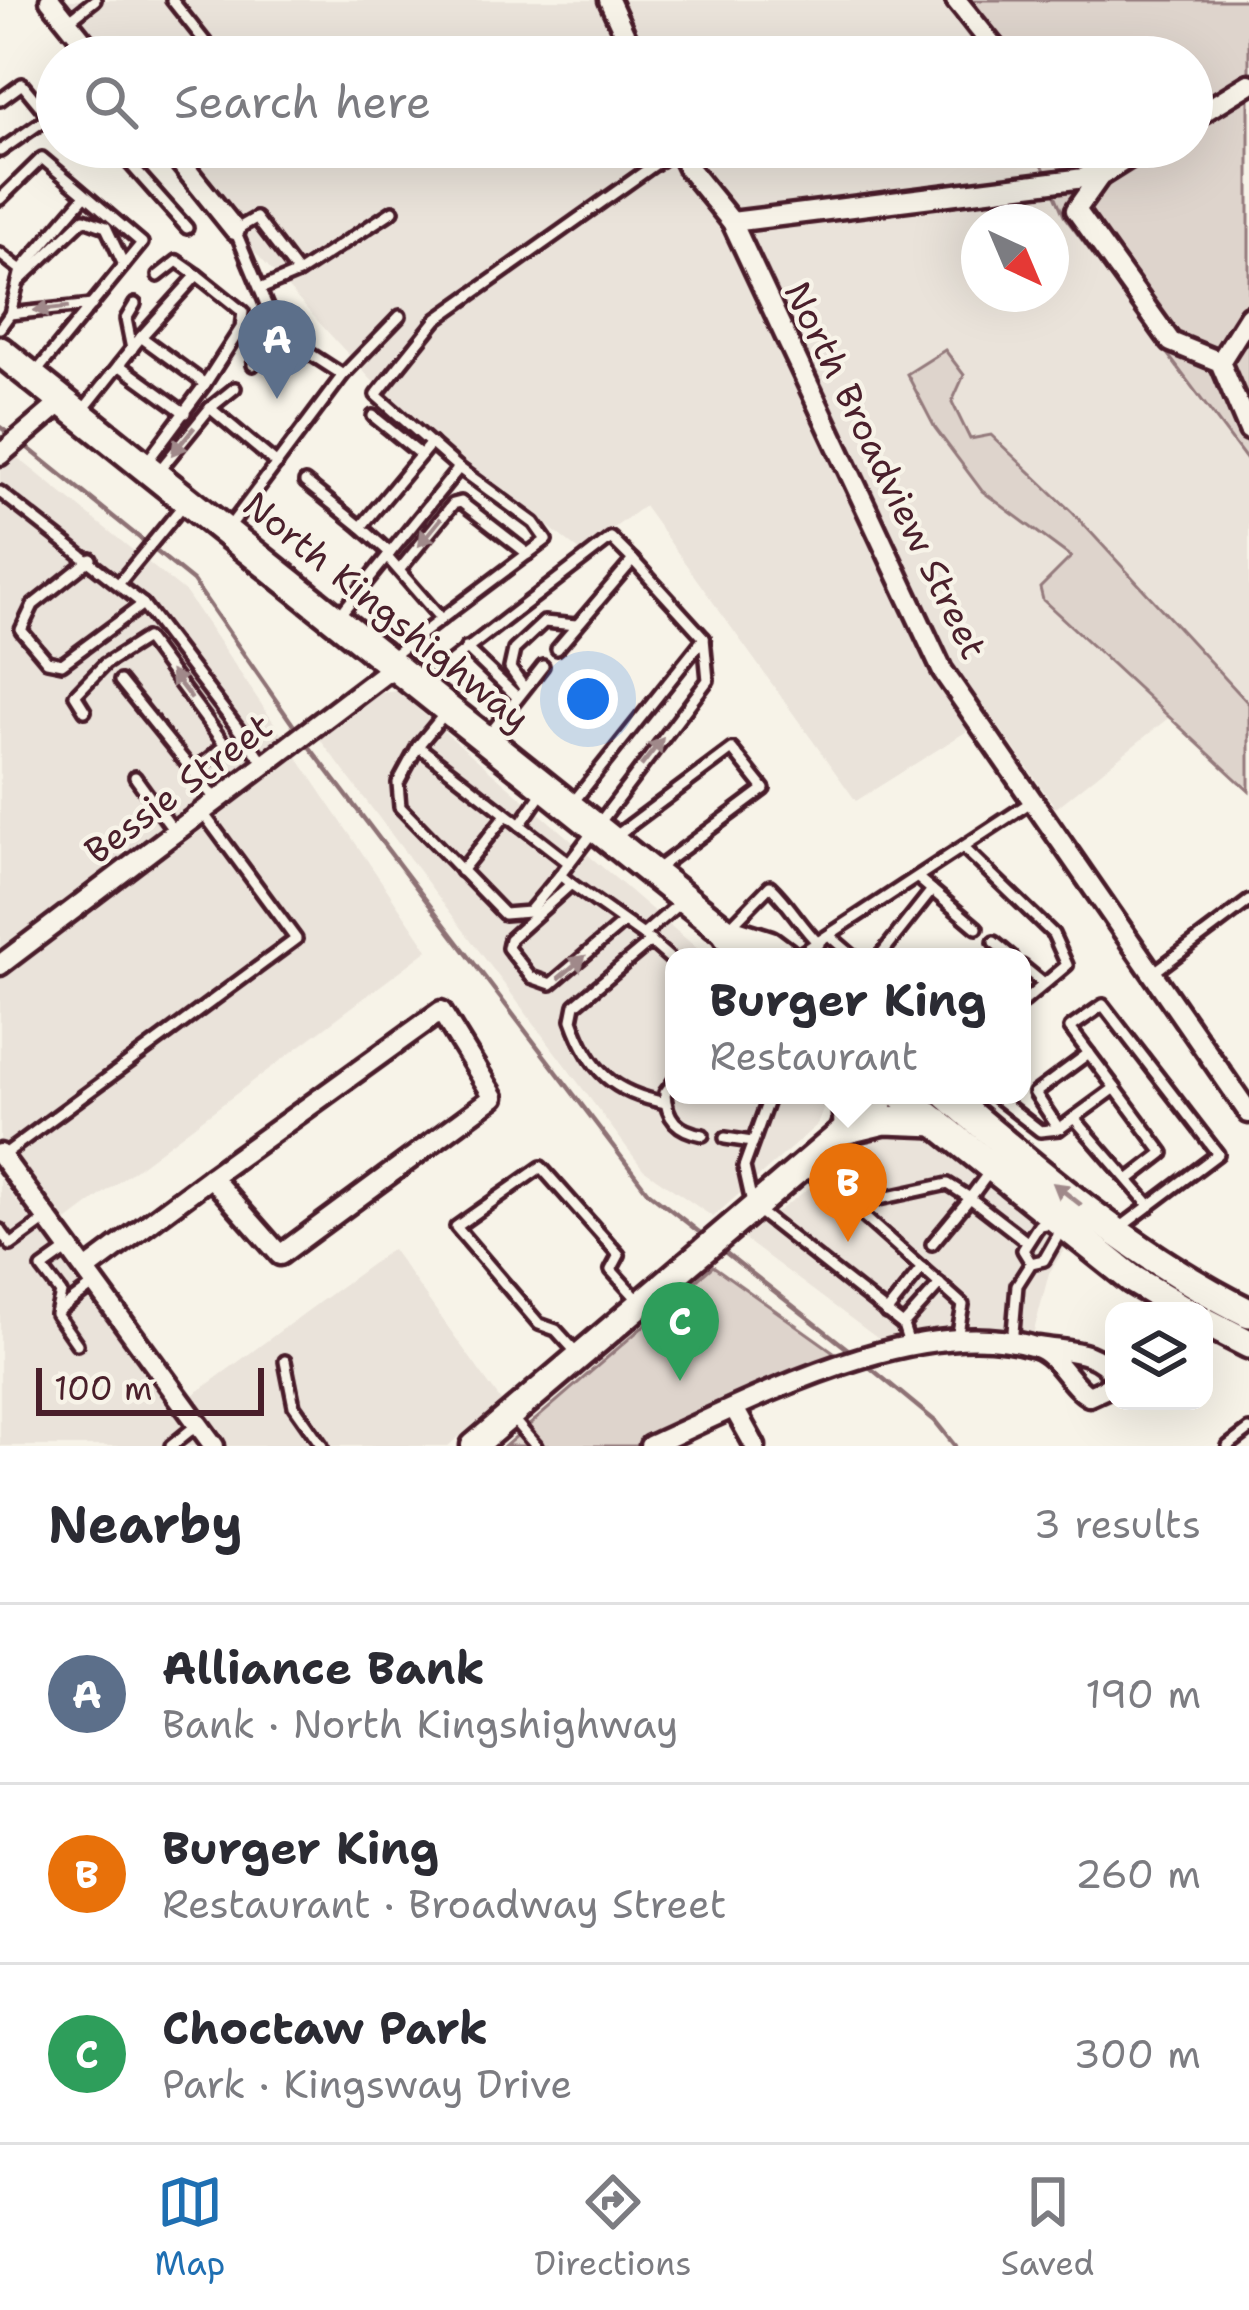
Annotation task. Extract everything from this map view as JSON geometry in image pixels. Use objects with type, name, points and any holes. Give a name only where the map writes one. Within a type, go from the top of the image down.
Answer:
[{"type":"main road","name":"North Kingshighway","points":[[0,351],[488,736],[725,931],[736,948]]},
{"type":"main road","name":"North Kingshighway","points":[[725,931],[768,948]]},
{"type":"main road","points":[[847,1104],[848,1129]]},
{"type":"main road","points":[[473,1446],[876,1104]]},
{"type":"main road","points":[[914,1104],[1132,1279],[1171,1302]]},
{"type":"main road","points":[[958,1104],[1115,1231],[1192,1285],[1249,1313]]},
{"type":"main road","points":[[848,1129],[885,1120],[937,1122]]},
{"type":"main road","points":[[1213,1326],[1249,1345]]},
{"type":"street","points":[[50,0],[79,36]]},
{"type":"street","points":[[609,0],[625,36]]},
{"type":"street","points":[[956,0],[985,36]]},
{"type":"street","points":[[1213,106],[1249,83]]},
{"type":"street","points":[[189,168],[235,230]]},
{"type":"street","name":"North Broadview Street","points":[[693,168],[732,222],[942,670],[1249,1113]]},
{"type":"street","points":[[1093,168],[1100,176]]},
{"type":"street","points":[[1113,168],[1100,176],[1076,210],[1171,342],[1220,362],[1249,430]]},
{"type":"street","points":[[732,222],[1100,176]]},
{"type":"street","points":[[1220,362],[1249,316]]},
{"type":"street","points":[[0,455],[34,426],[72,407]]},
{"type":"street","name":"Bessie Street","points":[[0,965],[393,661]]},
{"type":"street","points":[[91,1276],[211,1177],[441,1011],[494,1096],[280,1255],[211,1177]]},
{"type":"street","points":[[2,1161],[214,1446]]},
{"type":"street","points":[[650,1446],[901,1339],[956,1338],[1039,1348]]},
{"type":"street","points":[[735,1410],[755,1446]]},
{"type":"lane","points":[[67,22],[94,0]]},
{"type":"lane","points":[[172,0],[200,36]]},
{"type":"lane","points":[[0,100],[22,84],[36,98]]},
{"type":"lane","points":[[0,151],[36,127]]},
{"type":"lane","points":[[0,199],[36,164]]},
{"type":"lane","points":[[33,376],[142,243],[52,168]]},
{"type":"lane","points":[[134,168],[187,228]]},
{"type":"lane","points":[[393,661],[546,540],[534,523],[459,468],[376,395],[437,319],[649,168]]},
{"type":"lane","points":[[0,328],[10,314],[19,276],[83,198]]},
{"type":"lane","points":[[150,469],[241,328],[243,312],[261,294],[393,211]]},
{"type":"lane","points":[[298,273],[256,218],[235,230],[278,333],[344,375]]},
{"type":"lane","points":[[19,276],[84,219],[106,226],[124,265]]},
{"type":"lane","points":[[0,254],[19,276]]},
{"type":"lane","points":[[158,276],[177,261],[243,312]]},
{"type":"lane","points":[[72,407],[119,365],[197,275]]},
{"type":"lane","points":[[131,349],[126,319],[135,304]]},
{"type":"lane","points":[[10,314],[92,305]]},
{"type":"lane","points":[[227,530],[344,375],[400,316]]},
{"type":"lane","points":[[253,365],[278,333]]},
{"type":"lane","points":[[141,337],[187,377],[205,384]]},
{"type":"lane","points":[[119,365],[140,374],[185,413]]},
{"type":"lane","points":[[150,469],[235,388]]},
{"type":"lane","points":[[210,408],[277,464]]},
{"type":"lane","points":[[373,416],[421,455]]},
{"type":"lane","points":[[361,527],[431,443]]},
{"type":"lane","points":[[338,617],[459,468]]},
{"type":"lane","points":[[305,482],[361,527],[441,619]]},
{"type":"lane","points":[[0,492],[143,604],[269,760]]},
{"type":"lane","points":[[120,582],[188,499]]},
{"type":"lane","points":[[401,568],[453,504],[461,502],[528,554]]},
{"type":"lane","points":[[422,684],[610,538],[704,638],[708,680],[604,831]]},
{"type":"lane","points":[[91,560],[33,605],[21,630],[47,661],[62,664],[143,604]]},
{"type":"lane","points":[[557,649],[633,560]]},
{"type":"lane","points":[[521,692],[510,668],[525,636],[544,622],[576,625]]},
{"type":"lane","points":[[85,711],[75,695],[82,683],[146,638],[226,745],[193,772]]},
{"type":"lane","points":[[571,805],[704,638]]},
{"type":"lane","points":[[466,648],[521,692]]},
{"type":"lane","points":[[488,736],[543,666]]},
{"type":"lane","points":[[2,1161],[296,939],[209,806],[193,772],[120,681]]},
{"type":"lane","points":[[450,706],[418,746],[398,782],[396,799],[504,914],[515,917],[529,912],[569,863],[604,831],[732,749],[764,789],[653,872]]},
{"type":"lane","points":[[418,746],[569,863]]},
{"type":"lane","points":[[135,777],[175,832]]},
{"type":"lane","points":[[520,826],[547,785]]},
{"type":"lane","points":[[807,948],[832,938],[1032,801]]},
{"type":"lane","points":[[461,871],[506,815]]},
{"type":"lane","points":[[964,848],[1053,934],[1066,965],[1031,995]]},
{"type":"lane","points":[[560,875],[665,954]]},
{"type":"lane","points":[[918,878],[977,928]]},
{"type":"lane","points":[[571,884],[510,939],[510,952],[531,977],[551,984],[624,922]]},
{"type":"lane","points":[[725,931],[770,886],[801,916],[802,928],[790,948]]},
{"type":"lane","points":[[886,948],[932,890]]},
{"type":"lane","points":[[665,1103],[622,1093],[597,1067],[572,1019],[575,1005],[686,898]]},
{"type":"lane","points":[[1152,974],[1249,901]]},
{"type":"lane","points":[[802,928],[819,944]]},
{"type":"lane","points":[[832,938],[844,948]]},
{"type":"lane","points":[[994,942],[1001,948]]},
{"type":"lane","points":[[1031,973],[1044,984]]},
{"type":"lane","points":[[1115,1231],[1219,1154],[1103,1005],[1070,1028],[1163,1153],[1128,1180]]},
{"type":"lane","points":[[1059,1129],[1035,1093],[1089,1053]]},
{"type":"lane","points":[[1006,1104],[1040,1131],[1059,1129],[1115,1088]]},
{"type":"lane","points":[[666,1104],[679,1127],[704,1135]]},
{"type":"lane","points":[[767,1104],[744,1167],[746,1214],[886,1313],[901,1339],[940,1284]]},
{"type":"lane","points":[[1074,1118],[1150,1206]]},
{"type":"lane","points":[[725,1138],[752,1142]]},
{"type":"lane","points":[[579,1357],[556,1330],[539,1324],[456,1227],[541,1167],[619,1255],[611,1270],[641,1303]]},
{"type":"lane","points":[[802,1167],[963,1304],[956,1338]]},
{"type":"lane","points":[[932,1244],[994,1167]]},
{"type":"lane","points":[[851,1205],[948,1184],[1028,1242]]},
{"type":"lane","points":[[0,1230],[11,1245],[48,1218]]},
{"type":"lane","points":[[1012,1345],[1017,1286],[1031,1264],[1044,1260],[1061,1234],[1057,1221],[1039,1225],[1023,1250],[1031,1264]]},
{"type":"lane","points":[[70,1248],[42,1268],[62,1293],[56,1314],[76,1344]]},
{"type":"lane","points":[[886,1313],[922,1268]]},
{"type":"lane","points":[[56,1314],[91,1276]]},
{"type":"lane","points":[[285,1361],[293,1406],[322,1446]]},
{"type":"lane","points":[[509,1415],[536,1446]]},
{"type":"lane","points":[[174,1445],[198,1424]]},
{"type":"lane","points":[[1228,1446],[1249,1430]]},
{"type":"shaded area","points":[[56,0],[943,0],[969,36],[84,36]]},
{"type":"shaded area","points":[[943,0],[1249,0],[1249,463],[1069,223],[1069,204],[1059,204],[1044,168],[1213,168],[1213,36],[969,36]]},
{"type":"shaded area","points":[[187,168],[1044,168],[1059,204],[961,204],[961,312],[1069,312],[1069,223],[1249,463],[1249,705],[970,439],[952,402],[945,350],[907,374],[982,491],[1072,557],[1040,588],[1043,600],[1172,715],[1056,808],[991,716],[856,801],[644,506],[581,552],[398,409],[244,240]]},
{"type":"shaded area","points":[[945,350],[964,375],[952,402],[970,439],[991,435],[1073,513],[1249,704],[1249,791],[1043,600],[1040,588],[1071,557],[982,491],[935,428],[907,374]]},
{"type":"shaded area","points":[[18,458],[186,593],[428,950],[60,1226],[0,1143],[0,471]]},
{"type":"shaded area","points":[[397,691],[697,948],[665,948],[665,1104],[825,1104],[817,1125],[713,1217],[643,1169],[319,738],[381,693]]},
{"type":"shaded area","points":[[903,1129],[943,1145],[1066,1247],[1049,1273],[1033,1335],[948,1330],[877,1338],[743,1238],[872,1140]]},
{"type":"shaded area","points":[[0,1179],[170,1403],[189,1398],[392,1249],[501,1401],[448,1446],[0,1446]]},
{"type":"shaded area","points":[[713,1266],[838,1355],[638,1446],[505,1446]]},
{"type":"waterway","points":[[0,427],[14,437]]},
{"type":"waterway","points":[[23,444],[193,581],[298,732]]},
{"type":"waterway","points":[[305,741],[648,1192],[708,1239]]},
{"type":"waterway","points":[[721,1249],[854,1354]]},
{"type":"waterway","points":[[867,1365],[935,1421],[955,1446]]},
{"type":"place","name":"Alliance Bank","points":[[277,399]]},
{"type":"place","name":"Burger King","points":[[848,1242]]},
{"type":"place","name":"Choctaw Park","points":[[680,1381]]}]
